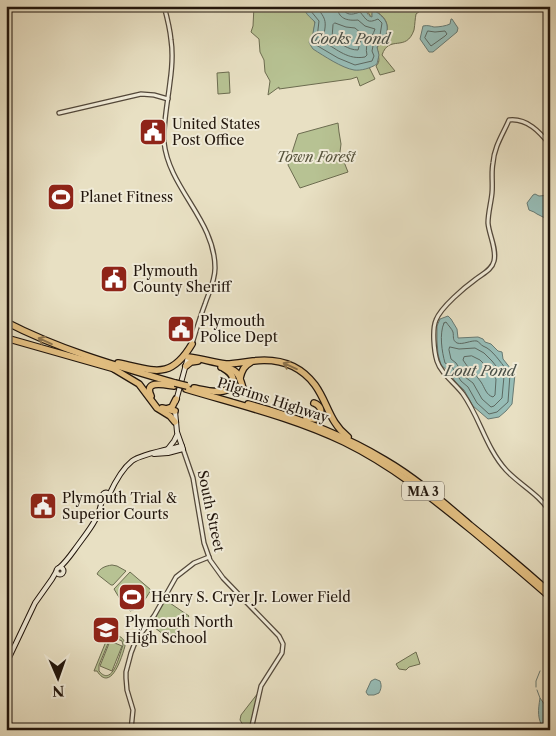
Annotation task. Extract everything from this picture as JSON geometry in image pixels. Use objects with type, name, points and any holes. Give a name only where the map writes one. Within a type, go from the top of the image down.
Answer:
[{"type":"highway","name":"Pilgrims Highway","points":[[6,322],[47,342],[80,354],[277,416],[313,428],[344,442],[376,459],[430,496],[550,597]]},
{"type":"highway","name":"Pilgrims Highway","points":[[7,339],[175,384]]},
{"type":"highway","points":[[80,354],[161,370],[172,367],[179,362],[192,344]]},
{"type":"highway","points":[[192,344],[193,353],[199,360]]},
{"type":"highway","points":[[188,356],[232,369],[240,378],[243,388]]},
{"type":"highway","points":[[186,366],[191,362],[199,360],[226,364],[271,360],[291,366],[304,374],[317,388],[336,426],[346,436],[365,448]]},
{"type":"highway","points":[[240,378],[244,367],[248,363],[255,361]]},
{"type":"highway","points":[[194,388],[220,392],[228,390],[232,382],[232,376],[228,371],[219,366]]},
{"type":"highway","points":[[114,369],[136,382],[157,408],[165,411],[174,411]]},
{"type":"highway","points":[[175,384],[156,384],[151,386],[149,393],[157,405],[175,422]]},
{"type":"highway","name":"Pilgrims Highway","points":[[186,388],[194,388],[264,408],[320,427],[365,448],[430,491],[550,592]]},
{"type":"highway","points":[[264,408],[315,419],[319,417],[321,412],[320,406],[312,403],[319,398],[317,388]]},
{"type":"highway","points":[[165,411],[171,408],[176,399]]},
{"type":"main road","name":"South Street","points":[[183,448],[177,432],[174,411],[188,356]]},
{"type":"main road","points":[[167,450],[175,440],[177,432]]},
{"type":"main road","points":[[6,664],[35,603],[57,573],[56,569],[62,568],[91,527],[102,506],[109,498],[108,494],[124,470],[141,457],[183,448]]},
{"type":"main road","points":[[154,454],[168,454],[183,448]]},
{"type":"main road","points":[[102,497],[104,494],[108,494]]},
{"type":"main road","points":[[102,497],[107,500]]},
{"type":"main road","points":[[102,497],[102,506]]},
{"type":"street","points":[[164,6],[172,44],[164,138],[167,157],[174,175],[207,232],[214,260],[212,286],[188,356]]},
{"type":"street","points":[[58,113],[141,94],[155,95],[168,99]]},
{"type":"street","points":[[550,145],[528,124],[519,120],[509,120],[497,146],[492,164],[492,194],[488,221],[495,254],[494,261],[488,270],[460,292],[438,315],[434,328],[438,365],[463,394],[494,454],[505,468],[537,496],[550,512]]},
{"type":"street","name":"South Street","points":[[183,448],[193,476],[204,542],[209,557],[221,576],[277,633],[282,642],[281,657],[262,686],[250,730]]},
{"type":"street","points":[[550,548],[547,558],[547,565],[550,570]]},
{"type":"street","points":[[131,730],[133,711],[127,690],[126,678],[136,640],[176,576],[193,563],[209,557]]},
{"type":"street","points":[[550,679],[548,686],[550,694]]},
{"type":"green space","points":[[254,6],[307,6],[315,23],[312,42],[369,67],[375,79],[360,86],[357,77],[279,89],[279,87],[268,95],[270,81],[265,72],[259,39],[251,32]]},
{"type":"green space","points":[[364,6],[436,6],[435,10],[430,8],[416,14],[414,30],[407,41],[389,45],[385,49],[382,55],[395,71],[380,75],[376,66],[379,61],[377,50],[378,45],[387,32],[387,24],[380,14],[373,10],[372,15],[374,18],[371,17]]},
{"type":"green space","points":[[229,72],[230,93],[218,94],[217,73]]},
{"type":"green space","name":"Town Forest","points":[[338,123],[341,144],[340,152],[348,172],[300,188],[288,165],[298,134]]},
{"type":"green space","points":[[112,565],[126,571],[111,585],[97,574],[103,568]]},
{"type":"green space","name":"Henry S. Cryer Jr. Lower Field","points":[[130,572],[151,590],[140,606],[130,611],[123,604],[114,589]]},
{"type":"green space","points":[[164,599],[189,616],[176,633],[168,638],[150,624]]},
{"type":"green space","points":[[109,634],[121,637],[125,646],[115,671],[107,678],[94,671]],"holes":[[[115,638],[122,641],[123,645],[114,669],[108,675],[104,675],[99,671],[99,665],[109,641]]]},
{"type":"green space","points":[[110,641],[122,646],[112,671],[100,666]]},
{"type":"green space","points":[[416,652],[420,664],[409,667],[406,670],[399,669],[396,664]]},
{"type":"green space","points":[[258,693],[249,730],[246,730],[240,720],[241,715]]},
{"type":"water","name":"Cooks Pond","points":[[304,6],[343,6],[355,9],[356,6],[364,6],[370,16],[372,17],[373,10],[380,15],[387,24],[387,32],[377,47],[379,55],[377,64],[366,69],[349,69],[313,49],[309,42],[312,38],[315,22],[306,13]]},
{"type":"water","points":[[451,19],[458,28],[457,32],[433,52],[429,52],[420,39],[423,26],[444,26],[450,24]]},
{"type":"water","points":[[535,194],[539,196],[550,195],[550,228],[545,218],[529,210],[527,203]]},
{"type":"water","name":"Lout Pond","points":[[448,316],[457,329],[458,338],[478,337],[491,344],[498,351],[502,352],[503,359],[515,374],[512,404],[499,417],[488,419],[473,406],[464,390],[441,365],[438,354],[437,326],[440,319]]},
{"type":"water","points":[[375,679],[380,681],[380,692],[368,695],[366,692],[371,681]]},
{"type":"water","points":[[540,698],[550,712],[550,730],[544,730],[540,722]]},
{"type":"waterway","points":[[536,687],[540,671]]},
{"type":"waterway","points":[[537,690],[540,698]]},
{"type":"place","name":"United States Post Office","points":[[153,132]]},
{"type":"place","name":"Planet Fitness","points":[[61,197]]},
{"type":"place","name":"Plymouth County Sheriff","points":[[114,279]]},
{"type":"place","name":"Plymouth Police Dept","points":[[181,329]]},
{"type":"place","name":"Plymouth Trial & Superior Courts","points":[[43,506]]},
{"type":"place","name":"Henry S. Cryer Jr. Lower Field","points":[[132,597]]},
{"type":"place","name":"Plymouth North High School","points":[[106,630]]}]
